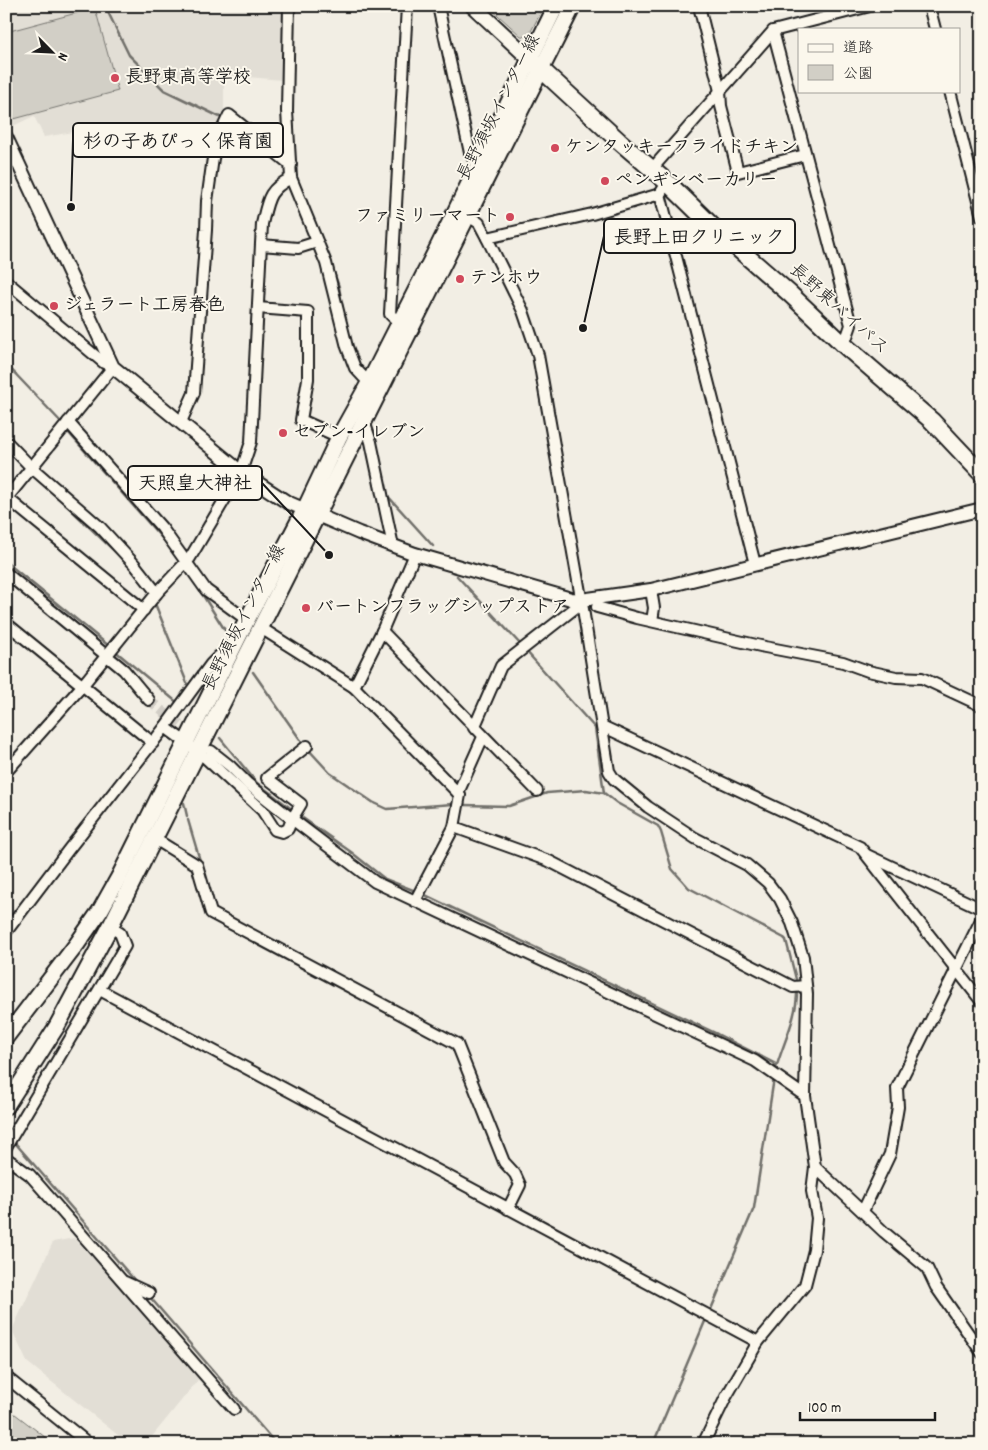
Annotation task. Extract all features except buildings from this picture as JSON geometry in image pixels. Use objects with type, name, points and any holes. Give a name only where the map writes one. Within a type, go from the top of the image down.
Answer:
[{"type":"highway","name":"長野東バイパス","points":[[536,64],[651,170],[664,188],[712,225],[844,345],[932,421],[982,474]]},
{"type":"main road","points":[[473,6],[536,64]]},
{"type":"main road","name":"長野須坂インター線","points":[[6,1037],[100,911],[247,620],[364,421],[468,214],[536,64],[556,6]]},
{"type":"main road","name":"長野須坂インター線","points":[[6,1106],[56,1026],[110,928],[155,839],[205,751],[311,512],[339,436],[369,383],[477,165],[536,64],[573,6]]},
{"type":"street","points":[[289,6],[287,111],[291,178],[326,264],[347,347],[355,368],[369,383]]},
{"type":"street","points":[[399,323],[390,314],[407,6]]},
{"type":"street","points":[[438,6],[470,153],[477,165]]},
{"type":"street","points":[[699,6],[738,172],[805,156]]},
{"type":"street","points":[[651,170],[773,31],[870,6]]},
{"type":"street","points":[[929,6],[935,28]]},
{"type":"street","points":[[773,31],[851,325],[844,345]]},
{"type":"street","points":[[950,92],[982,217]]},
{"type":"street","points":[[180,422],[194,393],[206,230],[206,201],[213,158],[220,134],[229,115],[291,165]]},
{"type":"street","points":[[6,137],[113,367]]},
{"type":"street","points":[[6,772],[82,686],[157,593],[186,562],[241,472],[252,442],[262,224],[268,199],[278,185],[291,178]]},
{"type":"street","points":[[487,238],[592,214],[664,188],[755,564]]},
{"type":"street","points":[[468,214],[479,222],[487,238],[523,311],[538,355],[578,604],[609,771],[614,779],[648,807],[695,838],[747,865],[768,883],[780,899],[792,922],[803,957],[800,987],[805,1096],[815,1167],[812,1191],[817,1218],[810,1270],[805,1285],[758,1342],[726,1397],[704,1444]]},
{"type":"street","points":[[261,245],[298,248],[317,242]]},
{"type":"street","points":[[6,281],[104,363],[113,367],[241,472],[287,502],[415,554],[571,599],[578,604]]},
{"type":"street","points":[[258,308],[308,312],[308,378],[301,420],[339,436]]},
{"type":"street","points":[[113,367],[7,498],[144,610]]},
{"type":"street","points":[[364,421],[371,442],[393,546]]},
{"type":"street","points":[[68,422],[162,528],[206,590],[247,620]]},
{"type":"street","points":[[6,440],[32,467],[100,527],[135,565],[157,593]]},
{"type":"street","points":[[474,728],[501,666],[578,604],[650,590],[982,509]]},
{"type":"street","points":[[354,687],[382,631],[415,554]]},
{"type":"street","points":[[6,573],[110,650],[149,700]]},
{"type":"street","points":[[650,590],[654,608],[652,621]]},
{"type":"street","points":[[597,607],[765,647],[843,662],[868,671],[896,677],[922,678],[982,706]]},
{"type":"street","points":[[6,623],[153,743]]},
{"type":"street","points":[[261,628],[354,687],[460,795],[454,828],[418,895]]},
{"type":"street","points":[[382,631],[537,792]]},
{"type":"street","points":[[6,932],[69,848],[181,707],[211,664],[219,656],[230,655]]},
{"type":"street","points":[[602,726],[860,848],[982,1002]]},
{"type":"street","points":[[165,727],[186,742],[230,766],[248,784],[295,814],[375,882],[418,895],[755,1061],[805,1096]]},
{"type":"street","points":[[458,792],[483,737]]},
{"type":"street","points":[[205,751],[262,810],[275,830],[282,832],[288,829],[301,804],[267,778],[306,747]]},
{"type":"street","points":[[454,828],[549,861],[800,987]]},
{"type":"street","points":[[155,839],[197,865],[211,913],[458,1044],[504,1162],[515,1174],[520,1185],[508,1209]]},
{"type":"street","points":[[865,854],[982,908]]},
{"type":"street","points":[[863,1212],[890,1154],[898,1107],[897,1088],[982,918]]},
{"type":"street","points":[[6,1147],[125,946],[120,933],[110,928]]},
{"type":"street","points":[[965,951],[982,938]]},
{"type":"street","points":[[100,990],[758,1342]]},
{"type":"street","points":[[6,1158],[30,1175],[234,1409]]},
{"type":"street","points":[[815,1167],[884,1232],[927,1268],[936,1287],[982,1353]]},
{"type":"street","points":[[122,1280],[150,1293]]},
{"type":"street","points":[[6,1377],[89,1444]]},
{"type":"shaded area","name":"長野東高等学校","points":[[6,6],[282,6],[282,80],[224,75],[224,113],[214,140],[199,135],[191,139],[135,150],[93,152],[91,129],[44,137],[34,116],[13,126],[6,111]]},
{"type":"shaded area","points":[[74,1238],[202,1375],[146,1444],[129,1444],[27,1362],[12,1330],[53,1242]]},
{"type":"green space","points":[[488,6],[544,6],[528,37],[521,36]]},
{"type":"green space","points":[[95,8],[118,91],[14,119],[6,91],[6,32]]},
{"type":"green space","points":[[6,1407],[54,1444],[6,1444]]},
{"type":"waterway","points":[[105,6],[129,55],[164,90],[222,118]]},
{"type":"waterway","points":[[229,122],[238,129]]},
{"type":"waterway","points":[[295,172],[302,193]]},
{"type":"waterway","points":[[333,270],[339,287],[343,311]]},
{"type":"waterway","points":[[6,364],[61,422]]},
{"type":"waterway","points":[[68,432],[168,545]]},
{"type":"waterway","points":[[386,494],[433,546]]},
{"type":"waterway","points":[[62,501],[130,566]]},
{"type":"waterway","points":[[6,562],[109,646]]},
{"type":"waterway","points":[[457,576],[521,645]]},
{"type":"waterway","points":[[197,586],[228,635]]},
{"type":"waterway","points":[[156,606],[187,683]]},
{"type":"waterway","points":[[114,650],[179,704]]},
{"type":"waterway","points":[[526,651],[595,728],[604,793],[617,803],[658,826],[672,869],[689,888],[784,938],[797,983]]},
{"type":"waterway","points":[[253,672],[304,745]]},
{"type":"waterway","points":[[220,738],[257,783],[293,810]]},
{"type":"waterway","points":[[308,749],[330,773],[374,803],[387,809],[453,804]]},
{"type":"waterway","points":[[463,805],[509,806],[547,793],[586,790],[604,793]]},
{"type":"waterway","points":[[184,803],[187,816]]},
{"type":"waterway","points":[[297,814],[351,852],[385,879],[418,892]]},
{"type":"waterway","points":[[188,820],[201,864]]},
{"type":"waterway","points":[[423,894],[717,1034],[774,1063],[776,1067]]},
{"type":"waterway","points":[[775,1072],[795,1010],[797,989]]},
{"type":"waterway","points":[[709,1314],[754,1208],[774,1078]]},
{"type":"waterway","points":[[16,1144],[137,1283]]},
{"type":"waterway","points":[[149,1296],[276,1444]]},
{"type":"waterway","points":[[653,1444],[706,1319]]},
{"type":"tunnel","points":[[149,700],[195,738]]},
{"type":"tunnel","points":[[6,1079],[32,1092]]},
{"type":"place","name":"長野東高等学校","points":[[115,78]]},
{"type":"place","name":"ケンタッキーフライドチキン","points":[[555,148]]},
{"type":"place","name":"ペンギンベーカリー","points":[[605,181]]},
{"type":"place","name":"杉の子あぴっく保育園","points":[[71,207]]},
{"type":"place","name":"ファミリーマート","points":[[510,217]]},
{"type":"place","name":"テンホウ","points":[[460,279]]},
{"type":"place","name":"ジェラート工房春色","points":[[54,306]]},
{"type":"place","name":"長野上田クリニック","points":[[583,328]]},
{"type":"place","name":"セブン-イレブン","points":[[283,433]]},
{"type":"place","name":"天照皇大神社","points":[[329,555]]},
{"type":"place","name":"バートンフラッグシップストア","points":[[306,608]]}]
